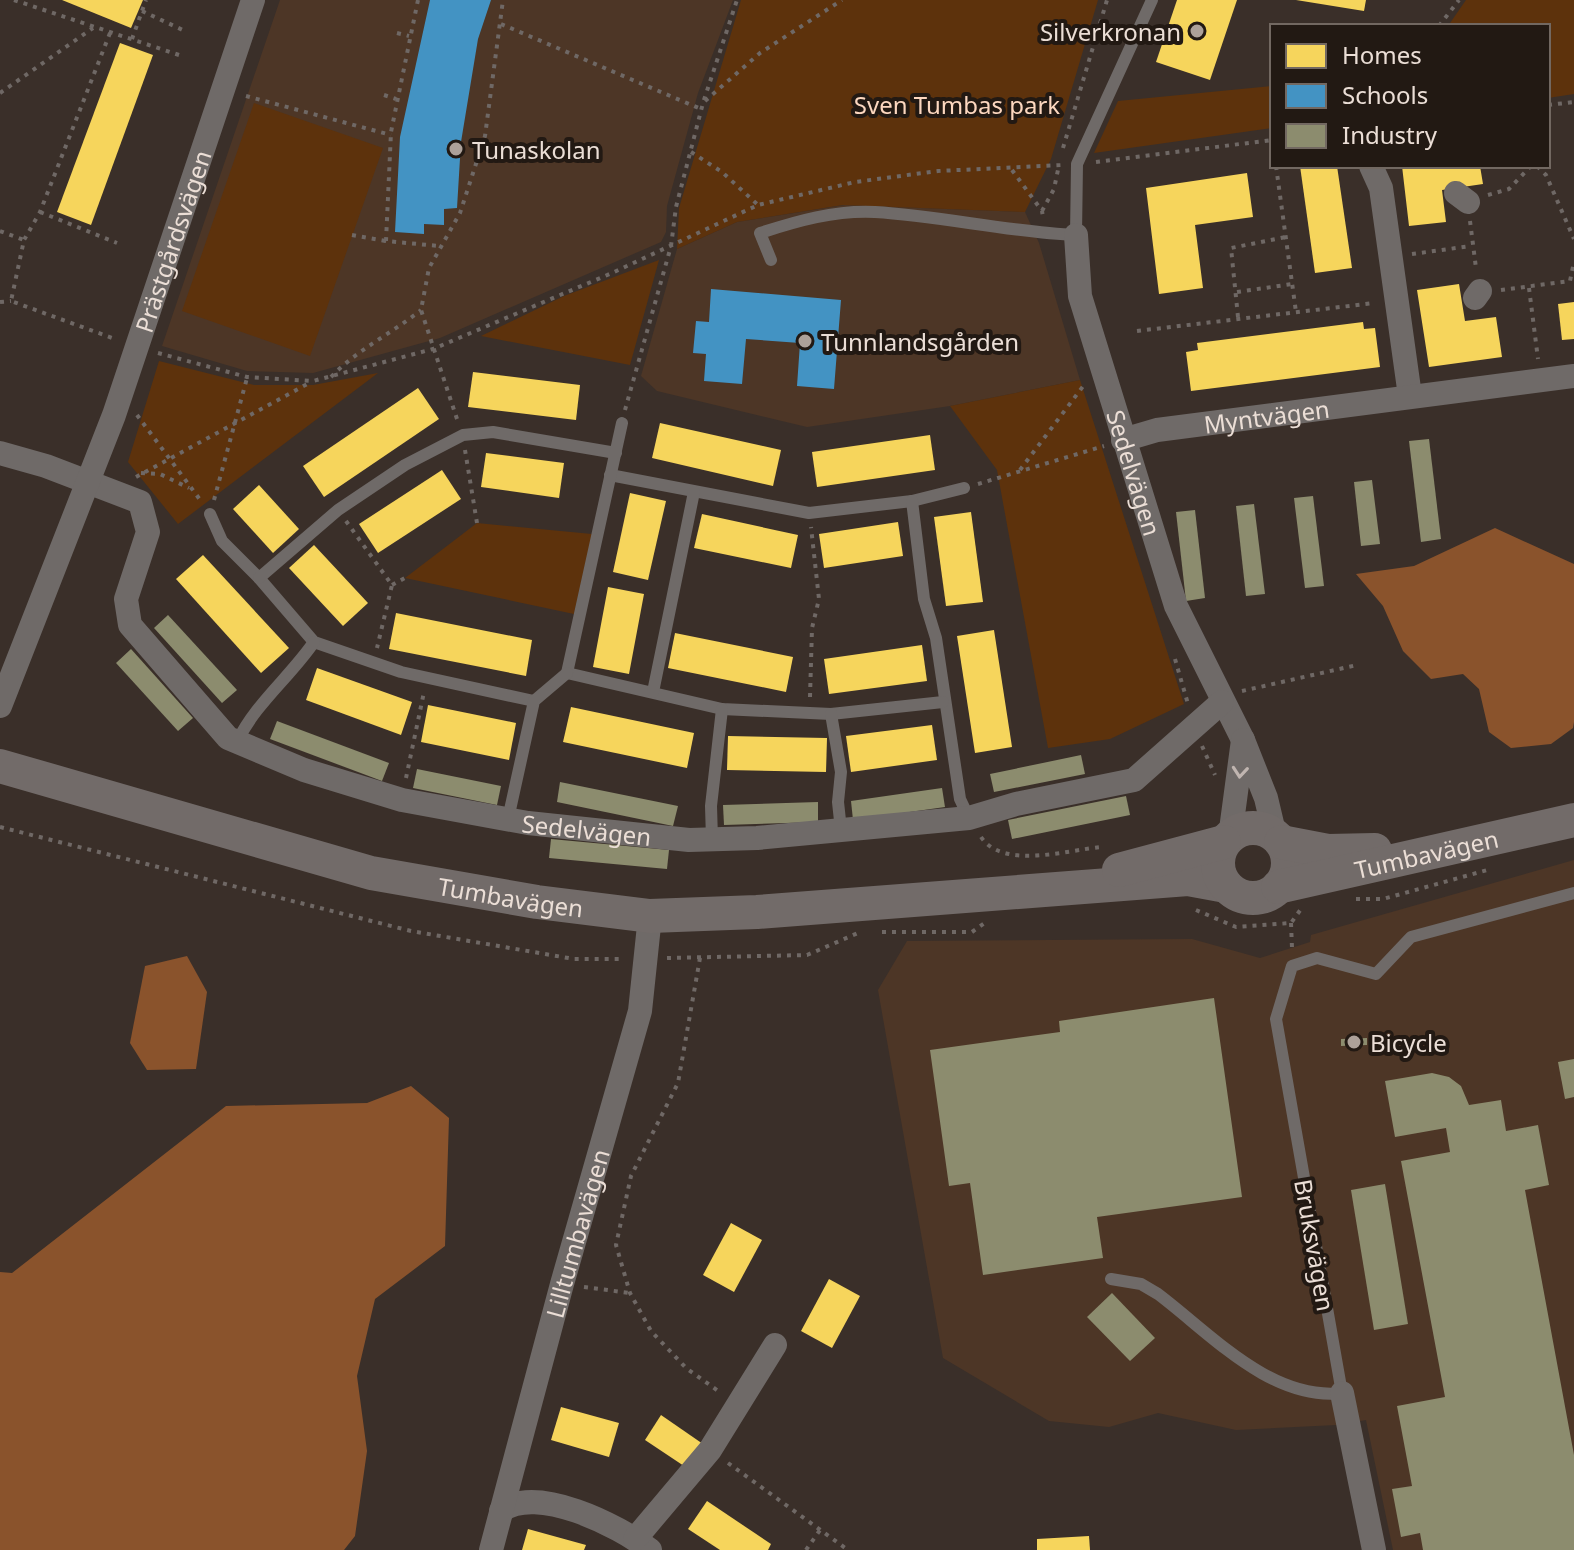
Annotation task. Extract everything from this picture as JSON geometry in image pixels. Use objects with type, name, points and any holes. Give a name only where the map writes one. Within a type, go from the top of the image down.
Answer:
[{"type":"main road","name":"Tumbavägen","points":[[0,766],[371,873],[537,902],[650,916],[757,912],[1188,879],[1226,886]]},
{"type":"main road","name":"Tumbavägen","points":[[1278,839],[1328,851],[1380,850],[1574,806]]},
{"type":"main road","name":"Tumbavägen","points":[[1278,887],[1574,820]]},
{"type":"main road","points":[[1250,828],[1278,839],[1288,864],[1278,887],[1260,897],[1248,898],[1226,886],[1218,866],[1227,839],[1250,828]]},
{"type":"main road","name":"Tumbavägen","points":[[1037,892],[1227,839]]},
{"type":"street","name":"Prästgårdsvägen","points":[[0,706],[89,482],[136,347],[247,2]]},
{"type":"street","points":[[1372,168],[1381,188],[1410,396]]},
{"type":"street","name":"Sedelvägen","points":[[1076,235],[1080,296],[1176,606],[1243,740],[1278,839]]},
{"type":"street","name":"Myntvägen","points":[[1123,440],[1157,430],[1574,376]]},
{"type":"street","points":[[0,453],[140,502],[148,522],[148,532],[126,599],[130,625],[228,738],[304,770],[402,800],[508,819]]},
{"type":"street","name":"Sedelvägen","points":[[508,819],[689,840],[969,818],[1016,804],[1134,780],[1222,702]]},
{"type":"street","points":[[1227,839],[1238,799],[1243,740]]},
{"type":"street","name":"Lilltumbavägen","points":[[491,1550],[562,1284],[640,1011],[650,916]]},
{"type":"street","points":[[501,1511],[513,1501],[527,1500],[601,1521],[642,1544],[710,1450],[775,1345]]},
{"type":"street","name":"Bruksvägen","points":[[1342,1393],[1374,1550]]},
{"type":"lane","points":[[771,260],[760,233],[801,220],[837,214],[873,212],[1045,234],[1076,235],[1077,164],[1152,0]]},
{"type":"lane","points":[[508,819],[534,701],[567,673],[622,423]]},
{"type":"lane","points":[[259,578],[338,510],[405,465],[463,435],[493,432],[616,453]]},
{"type":"lane","points":[[610,475],[809,513],[912,501],[964,488]]},
{"type":"lane","points":[[653,692],[694,492]]},
{"type":"lane","points":[[912,501],[924,599],[936,638],[943,702],[960,799],[969,818]]},
{"type":"lane","points":[[210,514],[222,541],[259,578],[314,642],[427,678],[534,701]]},
{"type":"lane","points":[[237,742],[248,720],[292,675],[314,642]]},
{"type":"lane","points":[[567,673],[584,680],[653,692],[722,709],[831,714],[943,702]]},
{"type":"lane","points":[[712,839],[711,806],[722,709]]},
{"type":"lane","points":[[831,714],[841,772],[838,802],[841,830]]},
{"type":"lane","name":"Bruksvägen","points":[[1342,1393],[1276,1019],[1292,966],[1317,958],[1376,974],[1411,937],[1574,893]]},
{"type":"lane","points":[[1111,1279],[1141,1284],[1158,1294],[1263,1374],[1311,1394],[1342,1393]]},
{"type":"path","points":[[14,0],[179,55]]},
{"type":"path","points":[[132,39],[146,0]]},
{"type":"path","points":[[386,241],[391,135],[418,0]]},
{"type":"path","points":[[477,523],[463,435],[421,310],[429,268],[460,213],[485,136],[503,0]]},
{"type":"path","points":[[622,423],[671,246],[676,207],[701,110],[737,0]]},
{"type":"path","points":[[703,103],[760,53],[842,0]]},
{"type":"path","points":[[1042,211],[1054,189],[1107,0]]},
{"type":"path","points":[[1441,24],[1459,0]]},
{"type":"path","points":[[142,11],[187,32]]},
{"type":"path","points":[[501,24],[701,110]]},
{"type":"path","points":[[0,93],[94,27]]},
{"type":"path","points":[[11,301],[24,240],[40,212],[110,33]]},
{"type":"path","points":[[397,33],[409,36]]},
{"type":"path","points":[[240,94],[391,135]]},
{"type":"path","points":[[384,95],[397,99]]},
{"type":"path","points":[[1550,105],[1574,102]]},
{"type":"path","points":[[119,493],[139,473],[313,381],[433,349],[758,205],[855,182],[938,171],[1058,166],[1270,140]]},
{"type":"path","points":[[691,152],[722,172],[758,205]]},
{"type":"path","points":[[1276,168],[1296,312]]},
{"type":"path","points":[[1532,168],[1509,189],[1462,197],[1478,294],[1570,281],[1574,262]]},
{"type":"path","points":[[1537,168],[1546,175],[1574,239]]},
{"type":"path","points":[[1012,170],[1042,211],[1045,234]]},
{"type":"path","points":[[40,212],[117,243]]},
{"type":"path","points":[[0,231],[24,240]]},
{"type":"path","points":[[352,235],[439,246]]},
{"type":"path","points":[[1238,317],[1231,248],[1287,237]]},
{"type":"path","points":[[1390,257],[1471,246]]},
{"type":"path","points":[[1237,292],[1292,284]]},
{"type":"path","points":[[1529,288],[1538,359]]},
{"type":"path","points":[[0,302],[11,301],[136,347],[247,377],[313,381]]},
{"type":"path","points":[[1137,331],[1374,303]]},
{"type":"path","points":[[331,377],[355,353],[392,333],[421,310]]},
{"type":"path","points":[[1019,471],[1091,376]]},
{"type":"path","points":[[210,514],[247,377]]},
{"type":"path","points":[[133,410],[210,514]]},
{"type":"path","points":[[964,488],[1123,440]]},
{"type":"path","points":[[139,473],[160,474],[191,489]]},
{"type":"path","points":[[338,510],[392,585]]},
{"type":"path","points":[[809,513],[819,599],[812,628],[810,713]]},
{"type":"path","points":[[374,662],[392,585],[405,578]]},
{"type":"path","points":[[1222,702],[1249,687],[1357,665]]},
{"type":"path","points":[[402,800],[427,678]]},
{"type":"path","points":[[0,827],[411,931],[574,959],[807,955],[859,933]]},
{"type":"path","points":[[873,932],[972,932],[994,916]]},
{"type":"path","points":[[1291,923],[1292,949]]},
{"type":"path","points":[[700,958],[678,1083],[631,1176],[616,1245],[630,1293],[651,1331],[686,1368],[737,1404]]},
{"type":"path","points":[[562,1284],[630,1293]]},
{"type":"path","points":[[710,1450],[848,1550]]},
{"type":"path","points":[[806,1550],[820,1530]]},
{"type":"shaded area","name":"Tunaskolan","points":[[280,0],[733,0],[698,93],[667,206],[666,232],[661,242],[440,338],[313,373],[247,371],[162,346]]},
{"type":"shaded area","points":[[845,205],[1025,212],[1039,243],[1080,380],[950,406],[807,427],[657,391],[641,376],[677,249],[737,222]]},
{"type":"shaded area","points":[[1495,528],[1574,564],[1574,722],[1573,728],[1551,744],[1511,748],[1489,732],[1479,689],[1463,674],[1431,679],[1403,651],[1383,606],[1356,574],[1414,566]]},
{"type":"shaded area","points":[[1574,860],[1574,1550],[1393,1550],[1366,1420],[1336,1425],[1236,1430],[1158,1413],[1109,1427],[1049,1421],[943,1358],[878,990],[907,941],[1192,939],[1260,958],[1310,942],[1311,935]]},
{"type":"shaded area","points":[[187,956],[207,992],[196,1069],[147,1070],[130,1043],[145,966]]},
{"type":"shaded area","points":[[411,1086],[449,1118],[445,1246],[375,1299],[357,1376],[367,1451],[355,1536],[344,1550],[0,1550],[0,1272],[12,1273],[226,1106],[367,1103]]},
{"type":"green space","name":"Sven Tumbas park","points":[[741,0],[1098,0],[1051,159],[1025,212],[843,205],[737,222],[677,249],[679,208]]},
{"type":"green space","points":[[1466,0],[1574,0],[1574,94],[1550,98],[1550,24],[1449,24]]},
{"type":"green space","points":[[1270,86],[1270,128],[1094,153],[1118,101]]},
{"type":"green space","points":[[254,103],[383,148],[310,356],[182,311]]},
{"type":"green space","points":[[659,260],[630,365],[481,336],[564,296]]},
{"type":"green space","points":[[159,361],[254,385],[313,385],[378,373],[178,524],[128,462]]},
{"type":"green space","points":[[1080,380],[1184,704],[1110,739],[1048,748],[997,470],[950,406]]},
{"type":"green space","points":[[477,523],[592,534],[574,614],[405,578]]},
{"type":"building: Homes","points":[[62,0],[143,0],[131,28]]},
{"type":"building: Homes","name":"Silverkronan","points":[[1177,0],[1237,0],[1210,80],[1156,62]]},
{"type":"building: Homes","points":[[1296,0],[1366,0],[1364,11]]},
{"type":"building: Homes","points":[[120,43],[153,55],[91,225],[57,212]]},
{"type":"building: Homes","points":[[1300,168],[1337,168],[1352,268],[1315,273]]},
{"type":"building: Homes","points":[[1402,168],[1480,168],[1483,184],[1442,190],[1446,222],[1409,226]]},
{"type":"building: Homes","points":[[1247,173],[1253,217],[1195,225],[1203,288],[1159,294],[1146,188]]},
{"type":"building: Homes","points":[[1459,284],[1465,321],[1496,317],[1502,357],[1429,367],[1417,290]]},
{"type":"building: Homes","points":[[1574,302],[1574,339],[1562,340],[1558,304]]},
{"type":"building: Homes","points":[[1363,322],[1364,329],[1375,328],[1380,367],[1191,391],[1186,352],[1198,350],[1197,343]]},
{"type":"building: Homes","points":[[473,372],[580,385],[576,420],[468,407]]},
{"type":"building: Homes","points":[[418,388],[439,419],[324,497],[303,466]]},
{"type":"building: Homes","points":[[660,423],[781,450],[773,486],[652,458]]},
{"type":"building: Homes","points":[[930,435],[935,470],[817,487],[812,452]]},
{"type":"building: Homes","points":[[486,453],[564,463],[559,498],[481,487]]},
{"type":"building: Homes","points":[[442,470],[461,499],[378,553],[359,524]]},
{"type":"building: Homes","points":[[259,485],[299,529],[273,553],[233,509]]},
{"type":"building: Homes","points":[[630,493],[666,501],[648,580],[613,572]]},
{"type":"building: Homes","points":[[971,512],[983,602],[946,606],[934,517]]},
{"type":"building: Homes","points":[[702,514],[798,535],[791,568],[694,548]]},
{"type":"building: Homes","points":[[898,522],[903,556],[824,568],[819,534]]},
{"type":"building: Homes","points":[[314,545],[368,603],[343,626],[289,568]]},
{"type":"building: Homes","points":[[203,555],[289,648],[261,673],[176,579]]},
{"type":"building: Homes","points":[[608,587],[644,594],[629,674],[593,667]]},
{"type":"building: Homes","points":[[396,613],[532,640],[526,676],[389,649]]},
{"type":"building: Homes","points":[[994,630],[1012,747],[975,753],[957,636]]},
{"type":"building: Homes","points":[[675,633],[793,657],[786,692],[668,668]]},
{"type":"building: Homes","points":[[922,645],[927,681],[829,694],[824,659]]},
{"type":"building: Homes","points":[[317,668],[412,702],[401,735],[306,700]]},
{"type":"building: Homes","points":[[428,705],[516,723],[509,760],[421,742]]},
{"type":"building: Homes","points":[[571,707],[694,733],[687,768],[563,742]]},
{"type":"building: Homes","points":[[932,725],[937,760],[851,772],[846,736]]},
{"type":"building: Homes","points":[[728,736],[827,738],[826,772],[727,770]]},
{"type":"building: Homes","points":[[731,1223],[762,1240],[734,1292],[703,1275]]},
{"type":"building: Homes","points":[[829,1279],[860,1296],[832,1348],[801,1331]]},
{"type":"building: Homes","points":[[561,1407],[619,1423],[609,1457],[551,1440]]},
{"type":"building: Homes","points":[[661,1415],[703,1444],[687,1468],[645,1440]]},
{"type":"building: Homes","points":[[707,1501],[771,1544],[768,1550],[720,1550],[688,1529]]},
{"type":"building: Homes","points":[[528,1529],[586,1545],[584,1550],[522,1550]]},
{"type":"building: Homes","points":[[1089,1536],[1090,1550],[1037,1550],[1037,1539]]},
{"type":"building: Schools","name":"Tunaskolan","points":[[430,0],[491,0],[478,39],[461,142],[457,208],[444,209],[444,225],[424,224],[424,234],[395,232],[400,137]]},
{"type":"building: Schools","name":"Tunnlandsgården","points":[[711,289],[841,300],[834,389],[797,386],[800,343],[746,339],[742,384],[704,381],[706,354],[693,353],[696,321],[709,322]]},
{"type":"building: Industry","points":[[1429,439],[1441,539],[1421,542],[1409,441]]},
{"type":"building: Industry","points":[[1372,480],[1380,544],[1361,546],[1354,482]]},
{"type":"building: Industry","points":[[1313,496],[1324,586],[1305,588],[1294,498]]},
{"type":"building: Industry","points":[[1254,504],[1265,594],[1246,596],[1236,506]]},
{"type":"building: Industry","points":[[1195,510],[1205,598],[1186,601],[1176,512]]},
{"type":"building: Industry","points":[[168,615],[237,690],[222,703],[154,628]]},
{"type":"building: Industry","points":[[131,649],[193,718],[178,731],[116,663]]},
{"type":"building: Industry","points":[[277,721],[389,763],[382,781],[270,739]]},
{"type":"building: Industry","points":[[1081,755],[1085,774],[994,792],[990,774]]},
{"type":"building: Industry","points":[[417,769],[501,786],[497,805],[413,788]]},
{"type":"building: Industry","points":[[560,782],[678,806],[673,826],[557,802]]},
{"type":"building: Industry","points":[[942,788],[945,807],[853,820],[851,801]]},
{"type":"building: Industry","points":[[1126,796],[1130,815],[1012,839],[1008,820]]},
{"type":"building: Industry","points":[[818,802],[818,822],[724,825],[723,805]]},
{"type":"building: Industry","points":[[551,839],[669,850],[667,869],[549,858]]},
{"type":"building: Industry","points":[[1214,998],[1242,1197],[1097,1217],[1103,1258],[983,1275],[970,1183],[949,1186],[930,1050],[1060,1032],[1059,1021]]},
{"type":"building: Industry","name":"Bicycle","points":[[1367,1038],[1367,1045],[1341,1046],[1341,1039]]},
{"type":"building: Industry","points":[[1574,1059],[1574,1097],[1565,1099],[1558,1062]]},
{"type":"building: Industry","points":[[1432,1073],[1449,1077],[1461,1086],[1469,1105],[1501,1100],[1506,1131],[1538,1125],[1549,1185],[1525,1190],[1574,1455],[1574,1550],[1423,1550],[1420,1533],[1401,1537],[1392,1489],[1412,1486],[1397,1406],[1445,1397],[1401,1161],[1450,1152],[1446,1128],[1395,1137],[1385,1081]]},
{"type":"building: Industry","points":[[1385,1184],[1408,1324],[1374,1330],[1351,1190]]},
{"type":"building: Industry","points":[[1112,1293],[1155,1338],[1130,1361],[1087,1317]]},
{"type":"place","name":"Silverkronan","points":[[1197,31]]},
{"type":"place","name":"Tunaskolan","points":[[456,149]]},
{"type":"place","name":"Tunnlandsgården","points":[[805,341]]},
{"type":"place","name":"Bicycle","points":[[1354,1042]]}]
